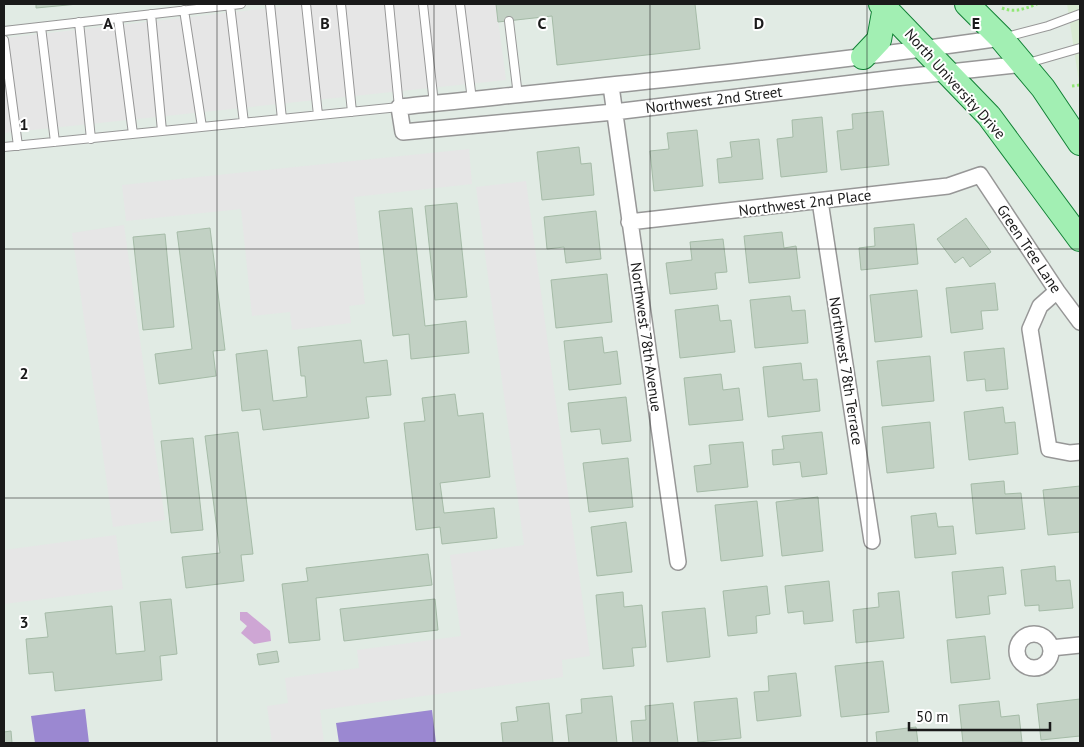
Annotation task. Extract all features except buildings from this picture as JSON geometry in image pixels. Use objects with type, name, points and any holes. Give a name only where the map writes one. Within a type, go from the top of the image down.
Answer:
[{"type":"main road","points":[[968,4],[1024,64],[1043,88],[1080,143]]},
{"type":"main road","points":[[863,57],[879,40],[883,5]]},
{"type":"main road","name":"North University Drive","points":[[883,5],[988,116],[1080,239]]},
{"type":"street","name":"Northwest 2nd Street","points":[[1001,38],[863,57],[611,86],[399,107],[403,132],[614,112],[1024,64]]},
{"type":"street","name":"Northwest 78th Avenue","points":[[611,86],[678,562]]},
{"type":"street","points":[[518,96],[522,120]]},
{"type":"street","name":"Northwest 2nd Place","points":[[629,222],[820,202],[948,186],[980,175]]},
{"type":"street","name":"Green Tree Lane","points":[[980,175],[1057,291],[1080,322]]},
{"type":"street","name":"Northwest 78th Terrace","points":[[820,202],[872,541]]},
{"type":"street","points":[[1057,291],[1040,306],[1030,329],[1049,449],[1070,453],[1080,452]]},
{"type":"street","points":[[1051,648],[1080,645]]},
{"type":"lane","points":[[4,31],[241,4]]},
{"type":"lane","points":[[270,4],[282,119]]},
{"type":"lane","points":[[306,4],[318,115]]},
{"type":"lane","points":[[341,4],[352,112]]},
{"type":"lane","points":[[4,148],[399,107],[389,4]]},
{"type":"lane","points":[[423,4],[434,104]]},
{"type":"lane","points":[[460,4],[472,100]]},
{"type":"lane","points":[[230,5],[244,123]]},
{"type":"lane","points":[[184,10],[202,127]]},
{"type":"lane","points":[[151,14],[162,132]]},
{"type":"lane","points":[[1001,38],[1048,26],[1080,14]]},
{"type":"lane","points":[[118,18],[133,134]]},
{"type":"lane","points":[[509,21],[518,96]]},
{"type":"lane","points":[[78,22],[91,139]]},
{"type":"lane","points":[[41,27],[56,142]]},
{"type":"lane","points":[[4,40],[18,146]]},
{"type":"lane","points":[[1024,64],[1080,48]]},
{"type":"path","points":[[1001,8],[1020,10],[1037,4]]},
{"type":"path","points":[[1072,86],[1080,85]]},
{"type":"shaded area","points":[[304,4],[496,4],[506,80],[4,133],[4,38]]},
{"type":"shaded area","points":[[1067,4],[1080,4],[1080,84],[1079,82]]},
{"type":"shaded area","points":[[469,149],[472,184],[354,197],[365,304],[349,306],[351,323],[292,330],[290,312],[252,316],[241,209],[126,221],[122,185]]},
{"type":"shaded area","points":[[526,181],[590,656],[562,660],[563,677],[320,710],[324,743],[272,743],[267,706],[288,703],[285,678],[359,668],[357,650],[461,636],[450,555],[524,545],[476,187]]},
{"type":"shaded area","points":[[124,225],[165,520],[113,527],[72,233]]},
{"type":"shaded area","points":[[116,535],[123,589],[4,604],[4,550]]},
{"type":"shaded area","points":[[240,612],[247,612],[270,631],[271,641],[254,644],[241,633],[247,626],[240,620]]},
{"type":"shaded area","points":[[85,709],[89,743],[35,743],[31,716]]},
{"type":"shaded area","points":[[432,710],[436,743],[339,743],[336,723]]}]
